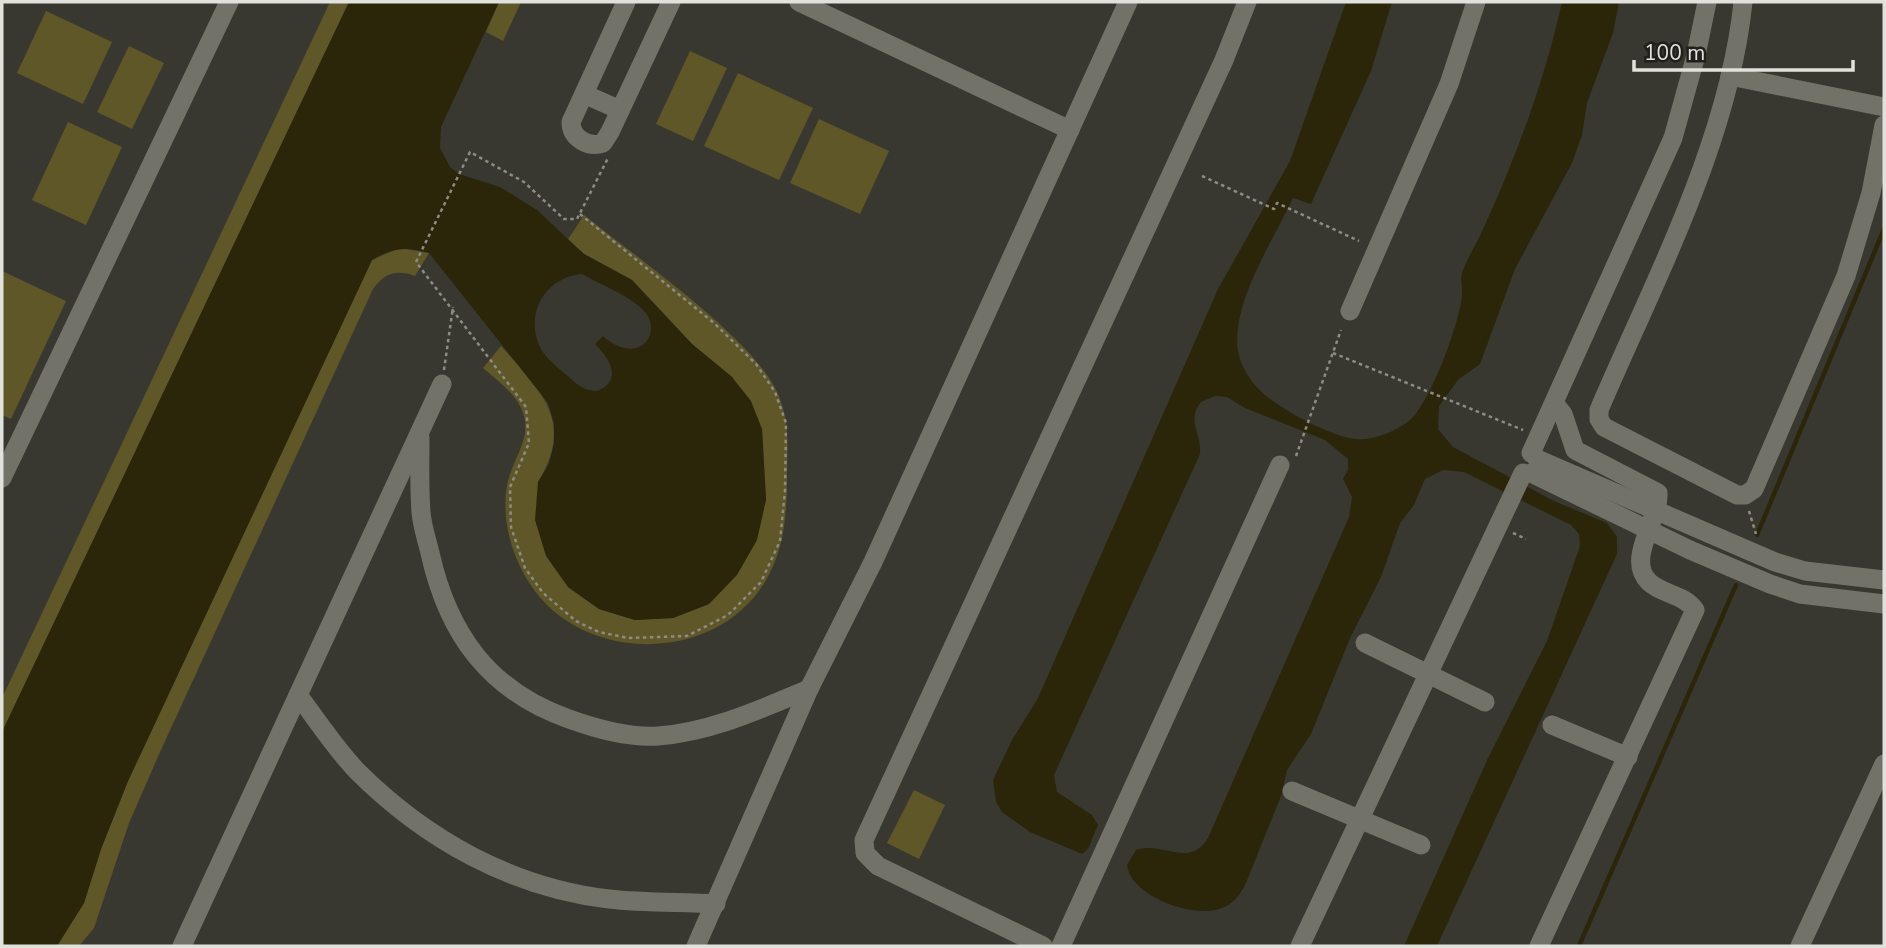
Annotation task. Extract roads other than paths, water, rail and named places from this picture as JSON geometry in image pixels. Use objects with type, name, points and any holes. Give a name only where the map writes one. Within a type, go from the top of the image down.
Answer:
[{"type":"street","points":[[2,478],[229,2]]},
{"type":"street","points":[[626,2],[571,122],[571,131],[575,137],[596,145],[606,138],[671,2]]},
{"type":"street","points":[[799,2],[1070,130]]},
{"type":"street","points":[[696,946],[809,689],[873,562],[1128,2]]},
{"type":"street","points":[[1043,946],[878,866],[865,853],[864,840],[1224,60],[1247,2]]},
{"type":"street","points":[[1350,311],[1449,84],[1476,2]]},
{"type":"street","points":[[1300,946],[1510,500],[1529,467],[1554,402],[1673,138],[1696,55],[1707,2]]},
{"type":"street","points":[[1743,2],[1730,76],[1711,148],[1599,410],[1599,419],[1604,427],[1737,495],[1745,495],[1754,489],[1846,276],[1871,193],[1884,125]]},
{"type":"street","points":[[1730,76],[1884,107]]},
{"type":"street","points":[[584,93],[620,110]]},
{"type":"street","points":[[182,946],[442,384]]},
{"type":"street","points":[[1539,946],[1695,610],[1689,602],[1649,581],[1642,567],[1659,498],[1656,491],[1575,450],[1563,414],[1554,402]]},
{"type":"street","points":[[420,433],[421,514],[435,575],[454,627],[483,665],[517,694],[555,714],[600,730],[657,736],[720,724],[809,689]]},
{"type":"street","points":[[1061,946],[1288,460]]},
{"type":"street","points":[[1529,467],[1653,520],[1805,571],[1884,580]]},
{"type":"street","points":[[1653,520],[1690,550],[1800,594],[1884,604]]},
{"type":"street","points":[[1750,574],[1748,559],[1759,554]]},
{"type":"street","points":[[1365,643],[1485,702]]},
{"type":"street","points":[[298,695],[356,769],[411,819],[466,856],[538,885],[596,897],[716,904]]},
{"type":"street","points":[[1552,725],[1628,757]]},
{"type":"street","points":[[1800,946],[1884,764]]},
{"type":"street","points":[[1293,791],[1421,845]]},
{"type":"waterway","points":[[1757,535],[1884,229]]},
{"type":"waterway","points":[[1579,946],[1736,585]]}]
